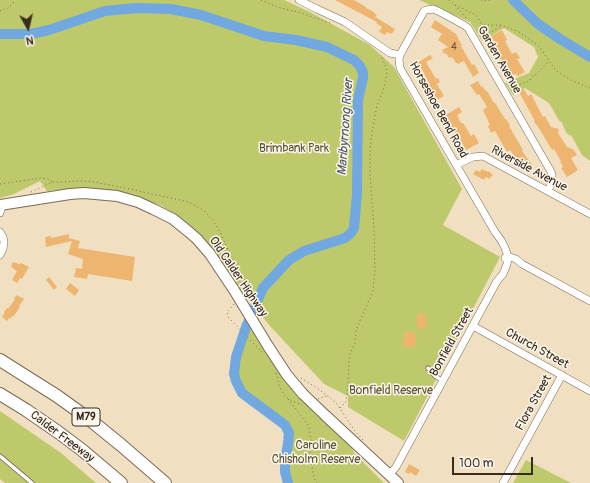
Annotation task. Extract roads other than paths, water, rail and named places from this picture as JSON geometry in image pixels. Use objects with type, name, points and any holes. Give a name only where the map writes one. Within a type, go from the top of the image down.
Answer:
[{"type":"highway","name":"M79","points":[[0,359],[57,396],[88,419],[165,483]]},
{"type":"highway","name":"Calder Freeway","points":[[0,394],[58,432],[121,483]]},
{"type":"main road","name":"Old Calder Highway","points":[[1,208],[70,194],[84,193],[117,196],[138,202],[172,219],[197,239],[210,254],[287,375],[303,394],[357,444],[388,479],[398,483]]},
{"type":"street","name":"Horseshoe Bend Road","points":[[299,0],[345,22],[390,53],[400,55],[399,64],[402,72],[501,240],[505,248],[507,259]]},
{"type":"street","name":"Garden Avenue","points":[[400,55],[423,12],[426,10],[438,12],[467,27],[552,174],[552,182],[548,191]]},
{"type":"street","name":"Riverside Avenue","points":[[456,165],[473,157],[483,156],[590,214]]},
{"type":"street","points":[[0,232],[4,242],[0,255]]},
{"type":"street","points":[[507,259],[522,264],[590,301]]},
{"type":"street","name":"Bonfield Street","points":[[388,479],[473,326],[507,259]]},
{"type":"street","name":"Church Street","points":[[473,326],[590,391]]},
{"type":"street","name":"Flora Street","points":[[502,483],[562,375]]},
{"type":"lane","points":[[428,368],[435,376],[443,381]]},
{"type":"lane","points":[[0,456],[32,483]]},
{"type":"waterway","name":"Maribyrnong River","points":[[513,0],[538,24],[590,57]]},
{"type":"waterway","name":"Maribyrnong River","points":[[0,34],[31,34],[49,30],[105,11],[136,8],[171,9],[201,15],[264,36],[296,40],[327,47],[354,60],[360,66],[363,73],[363,78],[358,100],[357,194],[354,228],[345,238],[304,251],[289,260],[263,288],[246,327],[236,357],[234,374],[242,393],[285,425],[289,433],[285,460],[285,472],[288,483]]},
{"type":"park label","name":"Brimbank Park","points":[[294,149]]},
{"type":"park label","name":"Bonfield Reserve","points":[[391,391]]},
{"type":"park label","name":"Caroline Chisholm Reserve","points":[[316,453]]}]
